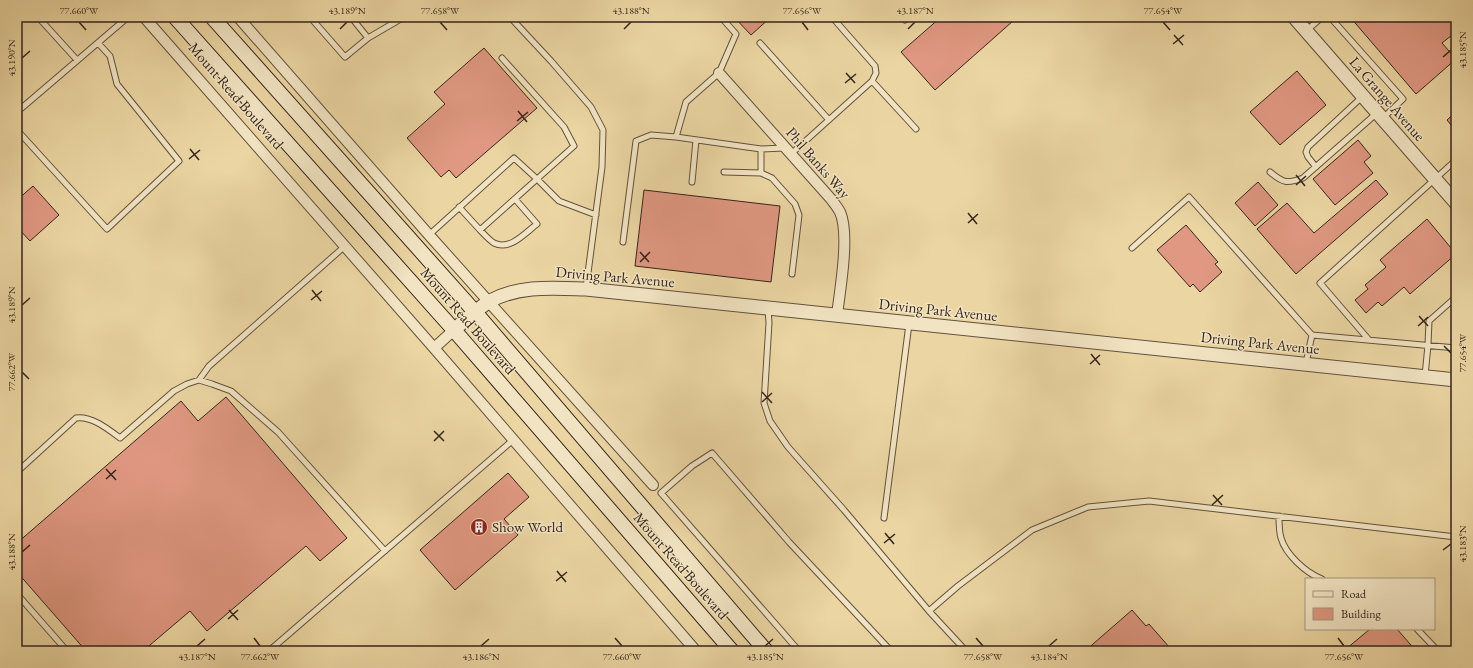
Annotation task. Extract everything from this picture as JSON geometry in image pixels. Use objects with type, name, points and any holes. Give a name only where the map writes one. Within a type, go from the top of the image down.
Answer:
[{"type":"main road","name":"Mount Read Boulevard","points":[[175,17],[454,330],[732,651]]},
{"type":"main road","name":"Mount Read Boulevard","points":[[212,17],[474,312],[766,651]]},
{"type":"street","name":"Mount Read Boulevard","points":[[144,17],[434,348],[696,651]]},
{"type":"street","name":"Mount Read Boulevard","points":[[238,17],[429,235],[653,485]]},
{"type":"street","name":"La Grange Avenue","points":[[1294,17],[1456,203]]},
{"type":"street","name":"Phil Banks Way","points":[[719,73],[840,212],[844,225],[845,243],[837,315]]},
{"type":"street","name":"Driving Park Avenue","points":[[434,348],[474,312],[490,302],[512,292],[527,289],[550,288],[586,289],[1456,380]]},
{"type":"lane","points":[[38,17],[77,60]]},
{"type":"lane","points":[[17,112],[128,17]]},
{"type":"lane","points":[[310,17],[345,57],[368,38],[404,17]]},
{"type":"lane","points":[[350,17],[368,38]]},
{"type":"lane","points":[[510,17],[591,107],[603,130],[602,167],[586,289]]},
{"type":"lane","points":[[676,137],[686,102],[719,73],[736,34],[721,17]]},
{"type":"lane","points":[[623,242],[636,141],[651,135],[788,151],[830,120],[872,82],[876,73],[875,66],[832,17]]},
{"type":"lane","points":[[1306,31],[1322,17]]},
{"type":"lane","points":[[1270,172],[1281,181],[1293,181],[1303,178],[1403,99],[1330,17]]},
{"type":"lane","points":[[17,130],[107,229],[179,161],[117,84],[110,56],[98,43]]},
{"type":"lane","points":[[760,43],[830,120]]},
{"type":"lane","points":[[480,230],[574,146],[564,127],[502,58]]},
{"type":"lane","points":[[872,82],[916,128]]},
{"type":"lane","points":[[1316,167],[1308,157],[1306,152],[1308,147],[1363,96]]},
{"type":"lane","points":[[692,182],[696,140]]},
{"type":"lane","points":[[761,149],[761,173]]},
{"type":"lane","points":[[429,235],[514,158],[559,201],[596,215]]},
{"type":"lane","points":[[1369,340],[1320,283],[1456,160]]},
{"type":"lane","points":[[724,172],[761,173],[772,178],[795,204],[799,215],[792,274]]},
{"type":"lane","points":[[1132,248],[1189,197],[1312,335],[1456,348]]},
{"type":"lane","points":[[459,207],[493,243],[501,245],[510,244],[537,224],[515,199]]},
{"type":"lane","points":[[199,380],[209,366],[345,246]]},
{"type":"lane","points":[[1425,377],[1429,321],[1456,297]]},
{"type":"lane","points":[[768,308],[769,323],[764,403],[770,421],[788,447],[929,611],[966,651]]},
{"type":"lane","points":[[884,518],[909,323]]},
{"type":"lane","points":[[1306,364],[1312,335]]},
{"type":"lane","points":[[17,472],[76,418],[83,417],[109,430],[120,438],[174,391],[199,380],[231,391],[278,432],[385,550]]},
{"type":"lane","points":[[269,651],[513,440]]},
{"type":"lane","points":[[661,493],[692,466],[712,453],[789,542],[891,651]]},
{"type":"lane","points":[[653,485],[799,651]]},
{"type":"lane","points":[[929,611],[958,586],[1032,530],[1088,507],[1150,501],[1456,537]]},
{"type":"lane","points":[[1279,516],[1279,531],[1281,540],[1298,563],[1312,575],[1320,578]]},
{"type":"lane","points":[[17,594],[67,651]]},
{"type":"lane","points":[[1418,630],[1438,651]]},
{"type":"building","points":[[734,17],[771,17],[751,35]]},
{"type":"building","points":[[941,17],[1010,17],[1013,21],[935,90],[901,52]]},
{"type":"building","points":[[1350,17],[1452,17],[1456,22],[1456,32],[1442,43],[1456,59],[1416,94]]},
{"type":"building","points":[[484,48],[537,108],[456,178],[449,170],[441,177],[407,138],[445,104],[434,92]]},
{"type":"building","points":[[1297,71],[1326,105],[1280,145],[1250,112]]},
{"type":"building","points":[[1456,112],[1456,131],[1447,120]]},
{"type":"building","points":[[1358,140],[1371,156],[1364,162],[1373,173],[1335,205],[1313,179]]},
{"type":"building","points":[[1376,180],[1388,194],[1296,274],[1257,229],[1287,203],[1314,233]]},
{"type":"building","points":[[1258,182],[1278,205],[1255,226],[1235,203]]},
{"type":"building","points":[[33,186],[59,215],[30,241],[17,227],[17,200]]},
{"type":"building","points":[[644,190],[780,206],[771,282],[635,266]]},
{"type":"building","points":[[1427,219],[1456,254],[1410,294],[1404,287],[1382,306],[1378,302],[1366,313],[1355,300],[1368,289],[1365,285],[1386,267],[1380,260]]},
{"type":"building","points":[[1186,225],[1218,262],[1215,264],[1222,272],[1200,292],[1193,284],[1190,287],[1157,250]]},
{"type":"building","points":[[226,397],[347,538],[320,561],[306,546],[207,631],[190,611],[143,651],[86,651],[17,572],[17,543],[181,401],[198,421]]},
{"type":"building","name":"Show World","points":[[508,473],[529,497],[504,519],[518,535],[455,590],[420,550]]},
{"type":"building","points":[[1132,610],[1146,626],[1149,624],[1170,648],[1166,651],[1085,651]]},
{"type":"building","points":[[1369,630],[1398,630],[1416,651],[1348,651],[1346,649]]},
{"type":"place","name":"Show World","points":[[479,527]]}]
